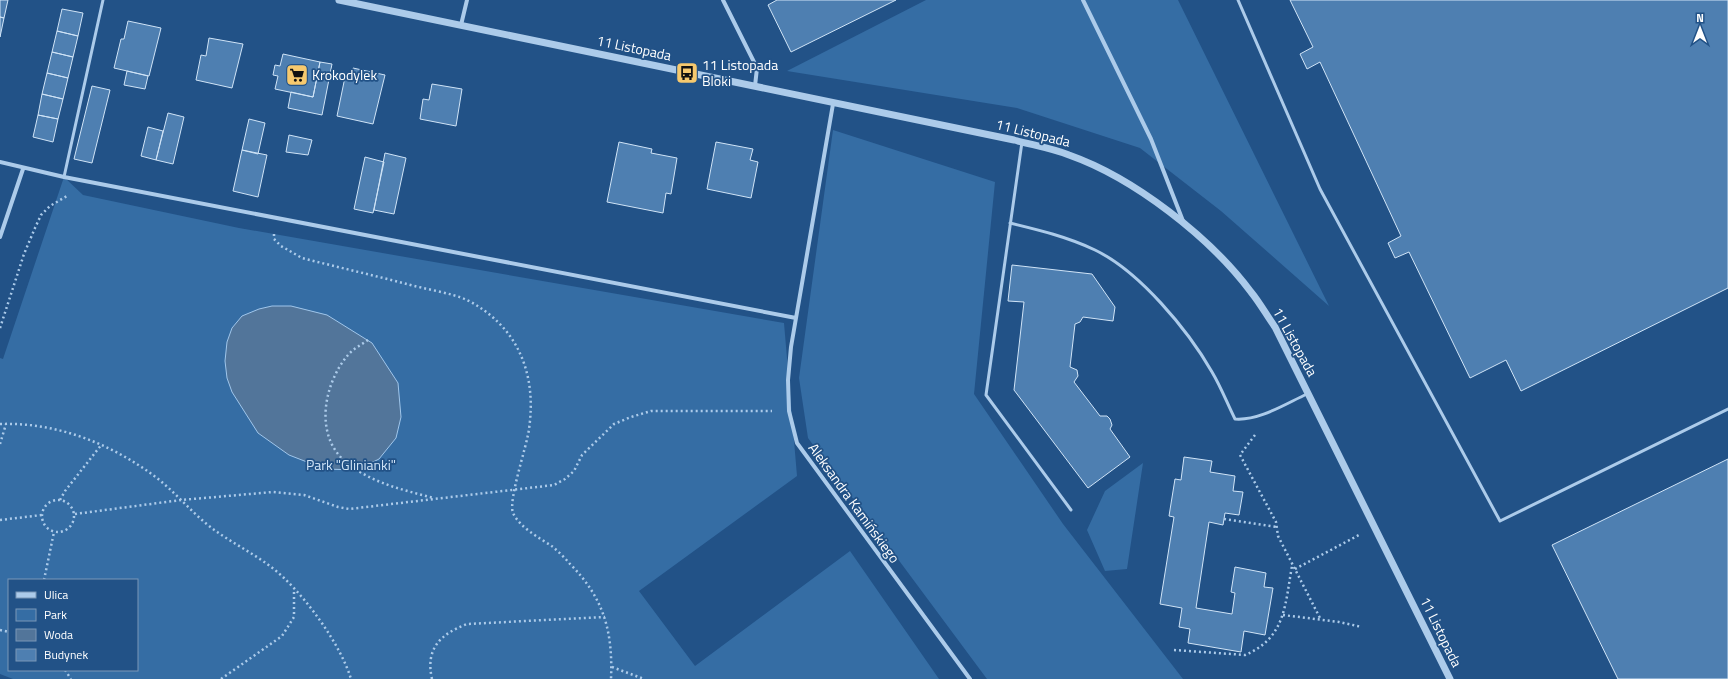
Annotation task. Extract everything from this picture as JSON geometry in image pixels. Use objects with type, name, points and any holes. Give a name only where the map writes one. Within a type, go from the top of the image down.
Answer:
[{"type":"street","name":"11 Listopada","points":[[339,0],[755,86],[833,104],[1022,142],[1069,155],[1098,167],[1143,193],[1184,223],[1217,253],[1251,291],[1275,327],[1450,679]]},
{"type":"street","points":[[461,25],[467,0]]},
{"type":"street","points":[[723,0],[757,68],[755,86]]},
{"type":"street","points":[[1083,0],[1151,139],[1184,223]]},
{"type":"street","name":"Aleksandra Kamińskiego","points":[[833,104],[796,318],[790,360],[789,411],[797,443],[970,679]]},
{"type":"street","points":[[0,162],[23,169],[64,178],[796,318]]},
{"type":"street","points":[[0,237],[23,169]]},
{"type":"lane","points":[[64,178],[103,0]]},
{"type":"lane","points":[[1238,0],[1320,189],[1500,521],[1728,409]]},
{"type":"lane","points":[[1022,142],[986,395],[1071,510]]},
{"type":"lane","points":[[1010,223],[1058,235],[1096,250],[1117,264],[1148,290],[1186,334],[1209,367],[1234,419],[1245,420],[1257,417],[1309,393]]},
{"type":"path","points":[[0,328],[24,254],[41,215],[50,206],[70,194]]},
{"type":"path","points":[[275,218],[274,239],[281,246],[302,258],[466,300],[496,319],[510,334],[528,372],[532,409],[515,489],[512,511],[516,519],[555,549],[576,570],[594,592],[605,616],[612,652],[611,679]]},
{"type":"path","points":[[368,340],[349,354],[330,384],[326,415],[326,429],[334,447],[345,462],[374,480],[391,487],[436,499]]},
{"type":"path","points":[[75,514],[181,500],[273,492],[291,492],[348,509],[554,484],[565,479],[574,471],[582,456],[614,424],[651,411],[789,411]]},
{"type":"path","points":[[0,424],[63,431],[102,444],[158,479],[213,529],[285,578],[330,633],[351,679]]},
{"type":"path","points":[[0,444],[6,424]]},
{"type":"path","points":[[1258,432],[1253,435],[1240,455],[1276,522],[1278,536],[1321,620]]},
{"type":"path","points":[[60,500],[65,491],[102,444]]},
{"type":"path","points":[[55,500],[60,500],[70,505],[75,514],[73,524],[60,533],[54,532],[47,528],[42,515],[46,506],[55,500]]},
{"type":"path","points":[[0,520],[42,515]]},
{"type":"path","points":[[1224,519],[1277,527]]},
{"type":"path","points":[[44,579],[54,532]]},
{"type":"path","points":[[1295,569],[1359,535]]},
{"type":"path","points":[[1174,650],[1245,655],[1252,652],[1270,639],[1284,615],[1292,564]]},
{"type":"path","points":[[220,679],[282,636],[294,617],[294,588]]},
{"type":"path","points":[[1284,615],[1362,627]]},
{"type":"path","points":[[432,679],[430,665],[440,638],[467,624],[605,616]]},
{"type":"path","points":[[612,667],[644,679]]},
{"type":"green space","points":[[926,0],[1178,0],[1329,306],[1221,211],[1140,148],[1017,108],[787,71]]},
{"type":"green space","points":[[833,130],[995,182],[974,394],[1063,524],[1183,679],[987,679],[808,438],[799,378]]},
{"type":"green space","name":"Park \"Glinianki\"","points":[[64,177],[83,195],[239,228],[784,323],[797,476],[639,591],[695,666],[850,551],[939,679],[13,679],[0,674],[0,358],[3,359]]},
{"type":"green space","points":[[1143,463],[1127,569],[1105,571],[1087,530],[1105,491]]},
{"type":"water","points":[[272,306],[291,306],[327,315],[372,343],[398,383],[401,417],[396,438],[379,459],[357,470],[325,469],[289,455],[258,433],[232,392],[227,378],[225,361],[227,342],[232,328],[242,316],[259,309]]},
{"type":"building","points":[[0,0],[8,0],[4,18],[0,17]]},
{"type":"building","points":[[777,0],[896,0],[791,52],[768,5]]},
{"type":"building","points":[[1290,0],[1728,0],[1728,288],[1521,391],[1506,360],[1470,378],[1409,252],[1395,258],[1388,243],[1401,236],[1320,62],[1307,69],[1300,54],[1313,47]]},
{"type":"building","points":[[62,9],[83,13],[78,36],[57,31]]},
{"type":"building","points":[[0,17],[4,18],[0,37]]},
{"type":"building","points":[[128,21],[161,28],[149,76],[114,68],[121,39],[124,39]]},
{"type":"building","points":[[57,31],[78,36],[73,57],[52,52]]},
{"type":"building","points":[[209,38],[243,44],[232,88],[196,80],[201,55],[206,56]]},
{"type":"building","points":[[52,52],[73,57],[68,78],[47,73]]},
{"type":"building","points":[[283,54],[320,62],[313,97],[275,89],[278,76],[273,75],[275,65],[280,66]]},
{"type":"building","points":[[320,62],[332,64],[322,115],[288,108],[291,92],[313,97]]},
{"type":"building","points":[[353,68],[385,75],[373,124],[337,116],[345,77],[351,79]]},
{"type":"building","points":[[127,71],[148,76],[145,89],[124,85]]},
{"type":"building","points":[[47,73],[68,78],[63,99],[42,94]]},
{"type":"building","points":[[432,84],[462,89],[456,126],[420,119],[423,99],[429,100]]},
{"type":"building","points":[[92,86],[110,90],[92,163],[74,159]]},
{"type":"building","points":[[42,94],[63,99],[58,119],[38,115]]},
{"type":"building","points":[[168,113],[184,117],[173,164],[156,160]]},
{"type":"building","points":[[38,115],[58,119],[53,142],[33,137]]},
{"type":"building","points":[[249,119],[265,123],[258,154],[242,150]]},
{"type":"building","points":[[148,127],[163,131],[156,160],[141,156]]},
{"type":"building","points":[[289,135],[312,140],[308,155],[286,152]]},
{"type":"building","points":[[619,142],[652,149],[651,153],[677,158],[671,194],[666,193],[663,213],[607,202]]},
{"type":"building","points":[[716,142],[753,149],[750,160],[758,162],[751,198],[707,189]]},
{"type":"building","points":[[242,150],[267,155],[258,197],[233,191]]},
{"type":"building","points":[[385,153],[406,158],[394,214],[374,210]]},
{"type":"building","points":[[365,157],[384,162],[373,213],[354,209]]},
{"type":"building","points":[[1012,265],[1092,274],[1115,307],[1113,321],[1083,317],[1080,322],[1075,324],[1070,367],[1077,370],[1078,376],[1074,382],[1100,416],[1107,416],[1110,419],[1112,425],[1110,429],[1130,457],[1088,488],[1014,390],[1024,302],[1008,301]]},
{"type":"building","points":[[1184,457],[1212,461],[1210,472],[1235,476],[1233,491],[1243,492],[1239,515],[1225,513],[1223,525],[1209,522],[1196,608],[1232,614],[1235,593],[1231,592],[1235,567],[1266,573],[1264,587],[1273,588],[1265,635],[1244,631],[1241,652],[1188,643],[1190,629],[1179,627],[1182,608],[1160,604],[1174,517],[1169,516],[1175,479],[1181,480]]},
{"type":"building","points":[[1728,459],[1728,679],[1618,679],[1552,545]]},
{"type":"place","name":"11 Listopada Bloki","points":[[687,73]]},
{"type":"place","name":"Krokodylek","points":[[297,75]]}]
